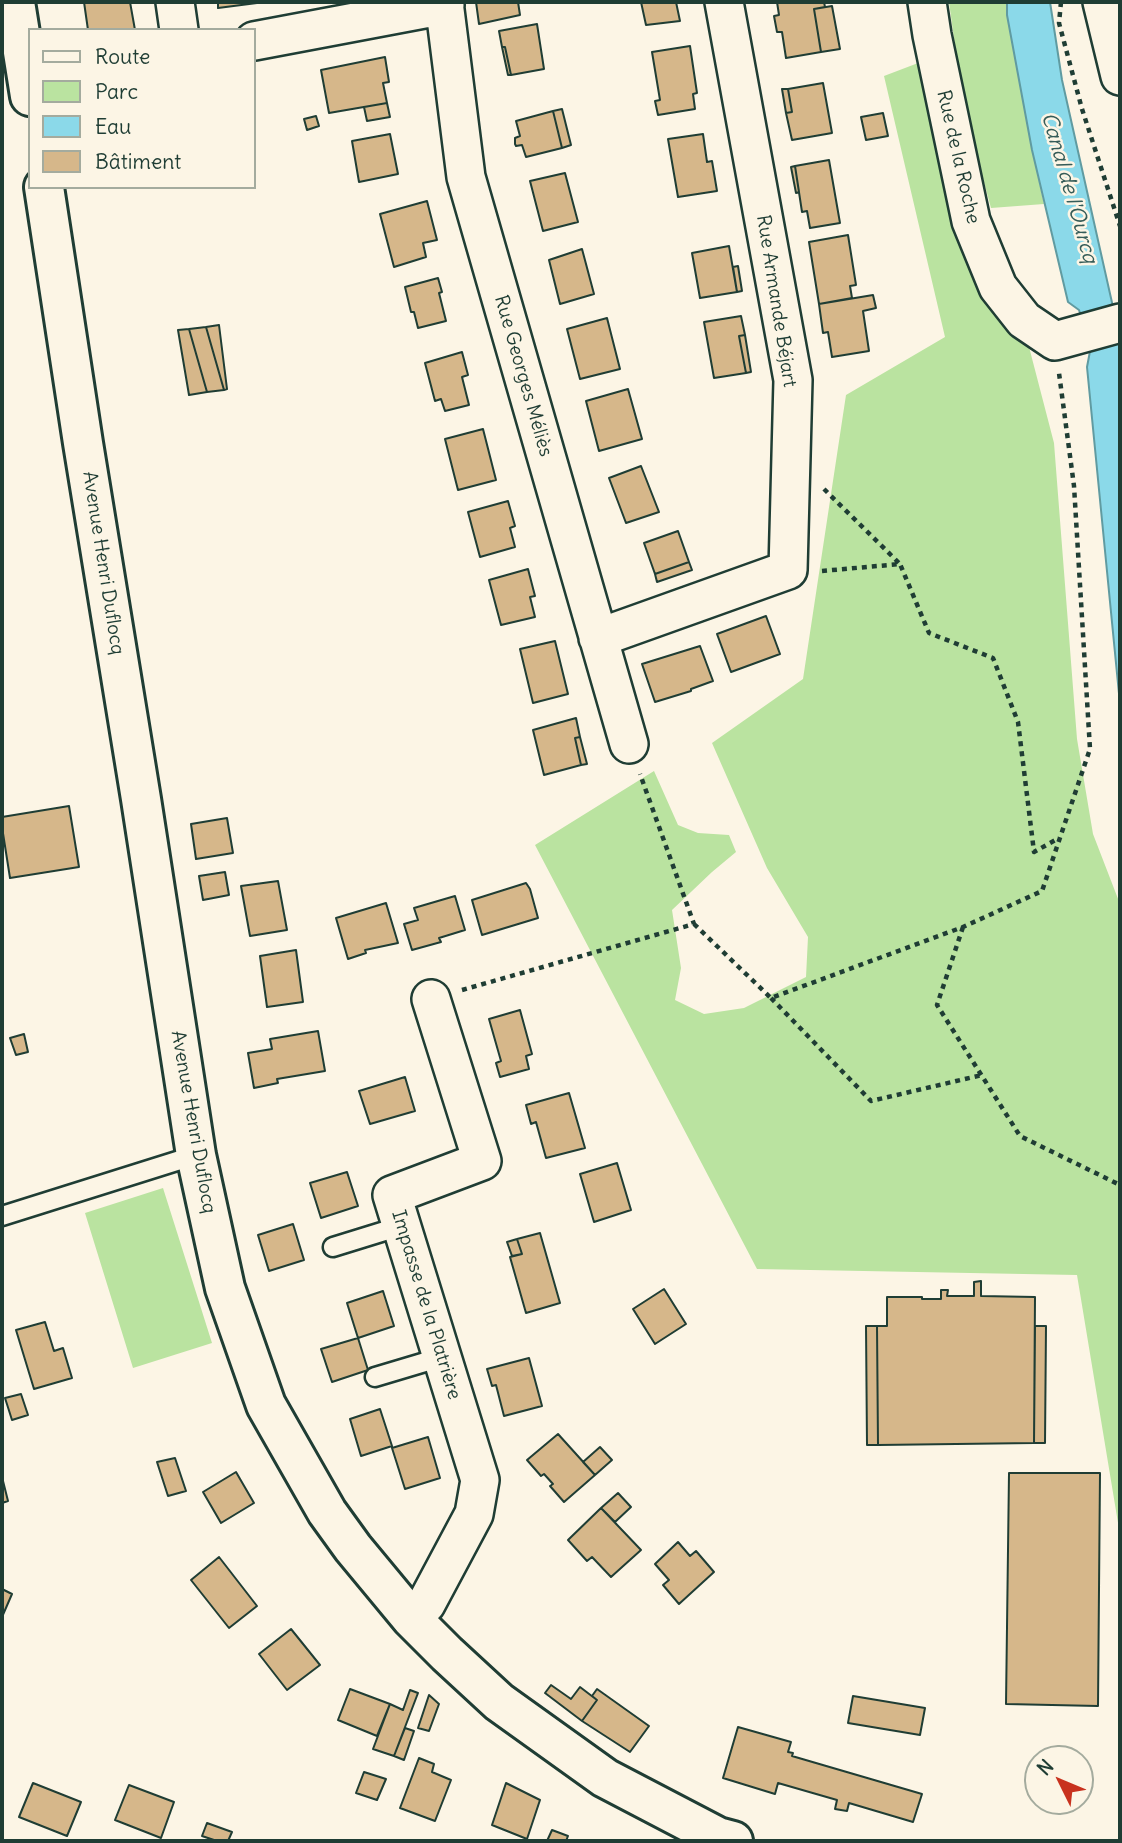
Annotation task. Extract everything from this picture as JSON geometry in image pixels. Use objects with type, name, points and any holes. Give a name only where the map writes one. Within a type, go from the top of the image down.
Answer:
[{"type":"street","points":[[15,2],[28,82]]},
{"type":"street","points":[[175,2],[179,28]]},
{"type":"street","name":"Rue Armande Béjart","points":[[723,2],[793,380],[788,570],[775,575]]},
{"type":"street","name":"Rue de la Roche","points":[[927,2],[971,221],[998,287],[1024,320],[1055,341]]},
{"type":"street","points":[[1102,2],[1120,76]]},
{"type":"street","points":[[256,41],[445,4]]},
{"type":"street","name":"Rue Georges Méliès","points":[[445,4],[466,177],[629,744]]},
{"type":"street","name":"Avenue Henri Duflocq","points":[[44,189],[196,1155],[225,1287],[266,1405],[327,1512],[352,1548],[411,1618],[499,1702],[605,1779],[718,1837],[733,1841]]},
{"type":"street","points":[[1055,341],[1120,323]]},
{"type":"street","points":[[598,638],[775,575]]},
{"type":"street","name":"Impasse de la Platrière","points":[[411,1618],[426,1604],[474,1514],[480,1480],[392,1195],[482,1161],[431,999]]},
{"type":"lane","points":[[2,1216],[196,1155]]},
{"type":"lane","points":[[334,1247],[401,1226]]},
{"type":"lane","points":[[375,1377],[442,1357]]},
{"type":"path","points":[[1061,2],[1059,23],[1082,109],[1120,226]]},
{"type":"path","points":[[771,999],[963,927],[1042,891],[1090,749],[1074,486],[1055,341]]},
{"type":"path","points":[[791,457],[900,564],[929,634],[993,658],[1018,722],[1034,852],[1060,838]]},
{"type":"path","points":[[775,575],[900,564]]},
{"type":"path","points":[[629,744],[694,924],[872,1101],[982,1075]]},
{"type":"path","points":[[431,999],[694,924]]},
{"type":"path","points":[[963,927],[937,1005],[1020,1136],[1120,1185]]},
{"type":"green space","points":[[949,2],[1007,2],[1007,15],[1044,204],[991,208],[963,105]]},
{"type":"green space","points":[[926,60],[1028,343],[1054,443],[1077,739],[1093,834],[1120,904],[1120,1535],[1077,1275],[757,1269],[535,845],[654,771],[678,825],[698,833],[729,835],[736,852],[672,910],[681,968],[675,1000],[704,1014],[744,1008],[806,977],[808,937],[767,868],[712,743],[803,679],[846,395],[945,337],[884,76]]},
{"type":"green space","points":[[163,1188],[212,1343],[133,1368],[85,1213]]},
{"type":"water","name":"Canal de l'Ourcq","points":[[1007,2],[1050,2],[1062,80],[1120,334],[1120,704],[1087,367],[1091,346],[1079,310],[1068,302],[1032,150],[1007,15]]},
{"type":"building","points":[[84,2],[130,2],[135,28],[88,28]]},
{"type":"building","points":[[218,2],[257,2],[257,3],[218,8]]},
{"type":"building","points":[[476,2],[518,2],[520,15],[479,24]]},
{"type":"building","points":[[641,2],[676,2],[680,21],[646,25]]},
{"type":"building","points":[[777,2],[824,2],[825,7],[814,9],[821,52],[786,58],[782,32],[777,32],[774,16],[779,15]]},
{"type":"building","points":[[832,6],[840,49],[821,52],[814,9]]},
{"type":"building","points":[[537,24],[544,69],[511,75],[499,31]]},
{"type":"building","points":[[690,46],[697,93],[693,94],[695,109],[658,115],[655,101],[660,100],[652,52]]},
{"type":"building","points":[[502,47],[505,47],[511,75],[508,75]]},
{"type":"building","points":[[385,57],[389,82],[383,83],[387,103],[329,113],[321,70]]},
{"type":"building","points":[[823,83],[832,133],[792,140],[786,113],[792,112],[788,89]]},
{"type":"building","points":[[782,89],[788,89],[792,112],[786,113]]},
{"type":"building","points":[[387,103],[390,117],[367,121],[364,107]]},
{"type":"building","points":[[562,109],[571,145],[562,148],[553,111]]},
{"type":"building","points":[[553,111],[562,148],[526,157],[522,145],[515,144],[515,138],[520,136],[516,121]]},
{"type":"building","points":[[883,113],[888,136],[866,140],[861,117]]},
{"type":"building","points":[[316,116],[319,126],[307,130],[304,119]]},
{"type":"building","points":[[390,134],[398,174],[359,182],[352,141]]},
{"type":"building","points":[[703,134],[707,162],[712,161],[717,191],[678,197],[668,139]]},
{"type":"building","points":[[829,160],[840,223],[810,228],[807,211],[802,212],[795,166]]},
{"type":"building","points":[[795,166],[799,192],[796,193],[791,167]]},
{"type":"building","points":[[565,173],[578,222],[543,231],[530,181]]},
{"type":"building","points":[[427,201],[437,240],[423,243],[426,257],[394,267],[380,214]]},
{"type":"building","points":[[848,235],[856,285],[850,286],[852,298],[819,304],[809,242]]},
{"type":"building","points":[[729,246],[737,292],[700,298],[692,253]]},
{"type":"building","points":[[582,249],[594,294],[560,304],[549,260]]},
{"type":"building","points":[[738,266],[742,291],[737,292],[733,267]]},
{"type":"building","points":[[438,278],[446,321],[418,328],[405,287]]},
{"type":"building","points":[[873,295],[876,308],[863,311],[869,351],[832,357],[828,332],[823,333],[819,304]]},
{"type":"building","points":[[741,316],[745,335],[739,336],[746,373],[714,378],[704,322]]},
{"type":"building","points":[[607,318],[620,369],[580,379],[567,329]]},
{"type":"building","points":[[219,325],[227,389],[224,390],[206,327]]},
{"type":"building","points":[[206,327],[224,390],[207,392],[189,329]]},
{"type":"building","points":[[189,329],[207,392],[189,395],[178,330]]},
{"type":"building","points":[[745,335],[751,372],[746,373],[739,336]]},
{"type":"building","points":[[462,352],[468,375],[462,377],[469,405],[445,411],[441,399],[435,401],[425,363]]},
{"type":"building","points":[[628,389],[642,439],[599,451],[586,401]]},
{"type":"building","points":[[483,429],[496,480],[458,490],[445,439]]},
{"type":"building","points":[[641,466],[659,512],[626,523],[609,478]]},
{"type":"building","points":[[508,501],[515,526],[510,528],[515,547],[480,557],[468,512]]},
{"type":"building","points":[[678,531],[689,562],[655,574],[644,543]]},
{"type":"building","points":[[689,562],[692,570],[657,582],[655,574]]},
{"type":"building","points":[[528,569],[535,596],[530,597],[535,617],[501,625],[489,580]]},
{"type":"building","points":[[766,616],[780,654],[731,672],[717,634]]},
{"type":"building","points":[[555,641],[568,694],[533,703],[520,649]]},
{"type":"building","points":[[700,646],[713,681],[655,702],[642,664]]},
{"type":"building","points":[[576,718],[580,737],[575,738],[581,765],[544,775],[533,730]]},
{"type":"building","points":[[580,737],[587,764],[581,765],[575,738]]},
{"type":"building","points":[[69,806],[79,867],[10,878],[2,817]]},
{"type":"building","points":[[227,818],[233,853],[196,859],[191,824]]},
{"type":"building","points":[[225,872],[229,895],[203,900],[199,876]]},
{"type":"building","points":[[278,881],[287,930],[250,936],[241,886]]},
{"type":"building","points":[[526,883],[538,918],[482,935],[472,900]]},
{"type":"building","points":[[455,896],[465,930],[439,938],[441,942],[412,950],[404,924],[418,920],[414,908]]},
{"type":"building","points":[[386,903],[398,943],[365,950],[366,953],[348,959],[336,918]]},
{"type":"building","points":[[296,950],[303,1002],[267,1007],[260,956]]},
{"type":"building","points":[[520,1010],[532,1054],[526,1056],[529,1069],[500,1077],[496,1063],[501,1061],[489,1019]]},
{"type":"building","points":[[318,1031],[325,1071],[277,1079],[278,1083],[254,1088],[248,1053],[272,1049],[270,1039]]},
{"type":"building","points":[[24,1034],[28,1052],[16,1055],[10,1038]]},
{"type":"building","points":[[405,1077],[415,1111],[370,1124],[359,1091]]},
{"type":"building","points":[[569,1093],[585,1148],[546,1158],[536,1122],[531,1124],[526,1105]]},
{"type":"building","points":[[617,1163],[631,1210],[594,1222],[580,1174]]},
{"type":"building","points":[[347,1172],[358,1206],[321,1218],[310,1183]]},
{"type":"building","points":[[293,1224],[304,1260],[269,1271],[258,1235]]},
{"type":"building","points":[[540,1233],[560,1303],[526,1313],[510,1257],[522,1254],[517,1239]]},
{"type":"building","points":[[517,1239],[522,1254],[512,1256],[507,1242]]},
{"type":"building","points":[[981,1281],[981,1296],[1035,1297],[1034,1443],[878,1445],[877,1326],[887,1326],[887,1297],[941,1299],[941,1290],[948,1290],[947,1296],[974,1296],[974,1282]]},
{"type":"building","points":[[664,1289],[686,1324],[655,1344],[633,1309]]},
{"type":"building","points":[[383,1291],[394,1326],[358,1338],[347,1303]]},
{"type":"building","points":[[45,1322],[54,1351],[63,1348],[72,1378],[34,1389],[16,1330]]},
{"type":"building","points":[[866,1326],[877,1326],[878,1445],[867,1445]]},
{"type":"building","points":[[1035,1326],[1046,1326],[1045,1443],[1034,1443]]},
{"type":"building","points":[[358,1338],[368,1370],[332,1382],[321,1349]]},
{"type":"building","points":[[529,1358],[542,1406],[504,1416],[496,1385],[492,1386],[487,1369]]},
{"type":"building","points":[[21,1394],[28,1415],[12,1420],[5,1398]]},
{"type":"building","points":[[380,1409],[392,1446],[361,1456],[350,1419]]},
{"type":"building","points":[[558,1434],[595,1475],[564,1502],[550,1486],[553,1484],[544,1474],[541,1476],[527,1460]]},
{"type":"building","points":[[428,1437],[440,1478],[405,1489],[392,1448]]},
{"type":"building","points":[[600,1447],[612,1460],[595,1475],[583,1462]]},
{"type":"building","points":[[175,1458],[186,1491],[168,1496],[157,1462]]},
{"type":"building","points":[[236,1472],[254,1503],[221,1523],[203,1492]]},
{"type":"building","points":[[1009,1473],[1100,1473],[1098,1706],[1006,1704]]},
{"type":"building","points":[[2,1477],[8,1501],[2,1503]]},
{"type":"building","points":[[618,1493],[631,1507],[615,1522],[601,1508]]},
{"type":"building","points":[[601,1508],[641,1550],[611,1577],[592,1557],[587,1561],[568,1540]]},
{"type":"building","points":[[678,1542],[690,1556],[696,1551],[714,1572],[679,1604],[663,1585],[669,1580],[655,1564]]},
{"type":"building","points":[[219,1557],[257,1606],[229,1628],[191,1580]]},
{"type":"building","points":[[2,1589],[12,1594],[2,1617]]},
{"type":"building","points":[[291,1629],[320,1665],[287,1690],[259,1654]]},
{"type":"building","points":[[551,1685],[571,1699],[580,1687],[597,1700],[582,1721],[545,1693]]},
{"type":"building","points":[[350,1689],[390,1704],[377,1736],[338,1720]]},
{"type":"building","points":[[597,1689],[649,1726],[630,1752],[582,1721],[597,1700],[592,1696]]},
{"type":"building","points":[[410,1690],[418,1693],[394,1756],[373,1749],[390,1704],[403,1710]]},
{"type":"building","points":[[429,1695],[439,1704],[429,1731],[418,1728]]},
{"type":"building","points":[[853,1696],[925,1708],[920,1735],[848,1723]]},
{"type":"building","points":[[738,1727],[791,1742],[788,1752],[793,1753],[792,1756],[922,1794],[913,1822],[849,1803],[847,1811],[835,1809],[837,1800],[778,1783],[775,1794],[723,1778]]},
{"type":"building","points":[[405,1728],[414,1731],[404,1760],[394,1756]]},
{"type":"building","points":[[419,1758],[434,1764],[432,1772],[451,1780],[435,1821],[400,1808]]},
{"type":"building","points":[[364,1772],[386,1779],[377,1800],[356,1793]]},
{"type":"building","points":[[33,1783],[81,1802],[67,1836],[19,1817]]},
{"type":"building","points":[[506,1783],[540,1800],[527,1839],[492,1825]]},
{"type":"building","points":[[129,1785],[174,1802],[161,1838],[115,1820]]},
{"type":"building","points":[[207,1823],[232,1832],[228,1841],[202,1836]]},
{"type":"building","points":[[552,1830],[568,1836],[566,1841],[547,1841]]}]
